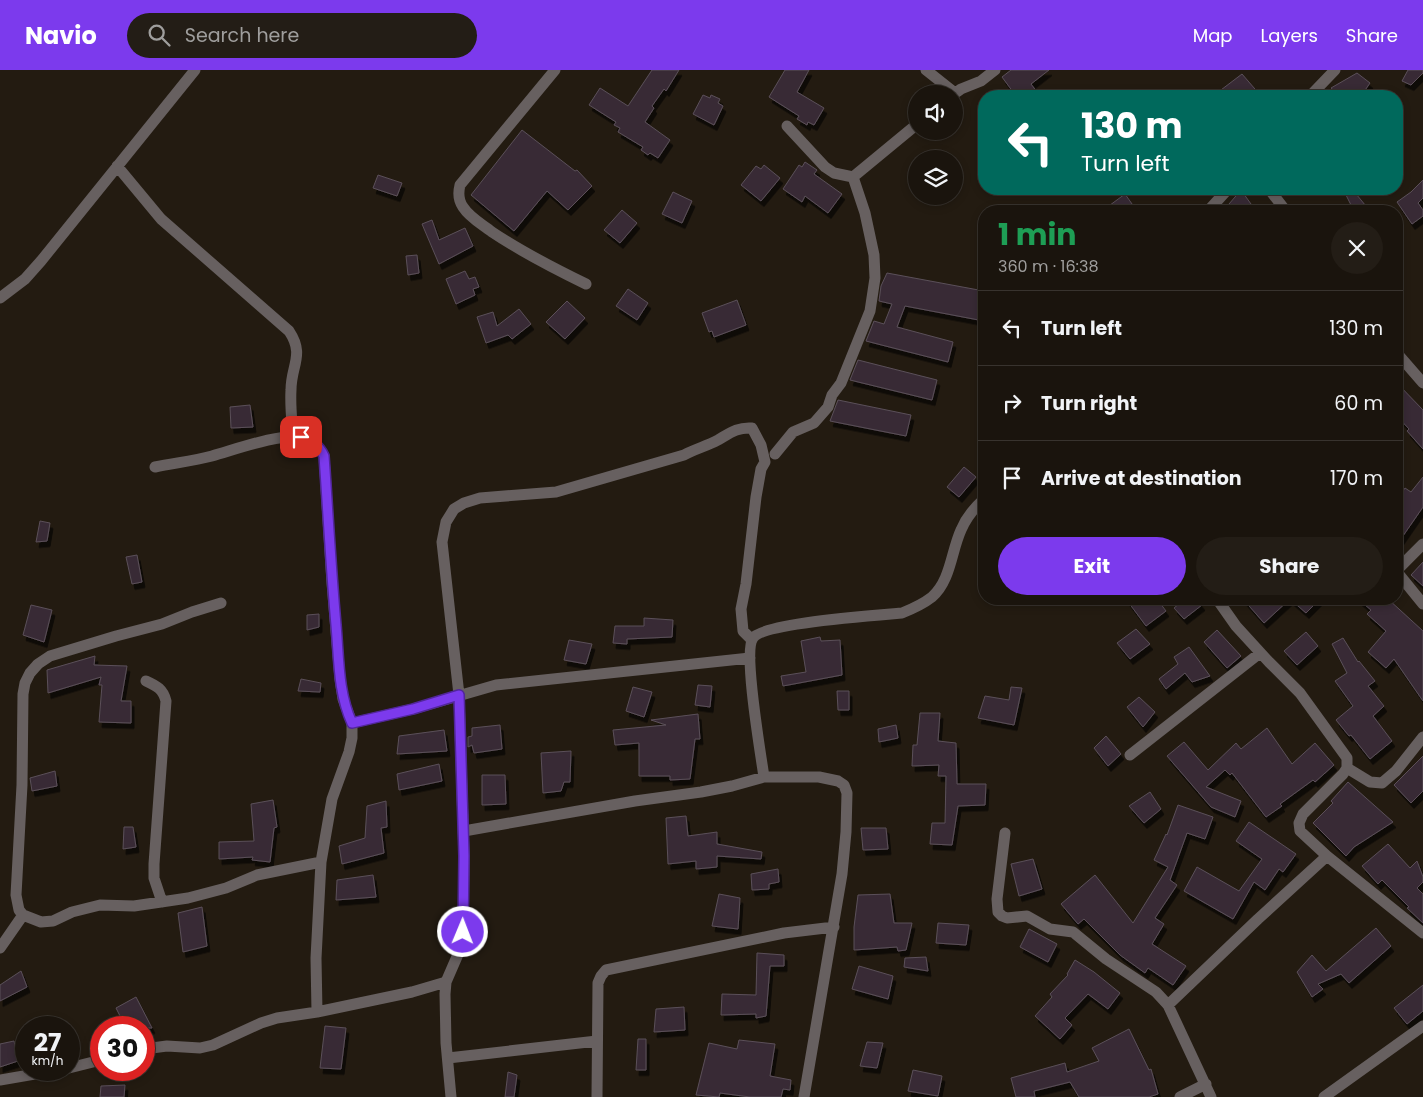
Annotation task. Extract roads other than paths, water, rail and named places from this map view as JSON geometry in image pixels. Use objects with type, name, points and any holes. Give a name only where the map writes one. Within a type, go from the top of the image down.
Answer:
[{"type":"street","points":[[0,298],[25,279],[41,261],[195,70]]},
{"type":"street","points":[[556,70],[460,185],[459,200],[463,208],[473,218],[515,247],[586,284]]},
{"type":"street","points":[[926,70],[944,85]]},
{"type":"street","points":[[963,88],[981,81],[995,70]]},
{"type":"street","points":[[1316,90],[1335,70]]},
{"type":"street","points":[[787,126],[825,167],[834,173],[853,177]]},
{"type":"street","points":[[853,177],[908,132]]},
{"type":"street","points":[[117,166],[161,219],[289,331],[296,342],[298,352],[290,391],[293,437]]},
{"type":"street","points":[[775,454],[792,432],[814,423],[826,410],[833,392],[841,383],[870,311],[875,278],[874,255],[865,213],[853,177]]},
{"type":"street","points":[[1213,205],[1223,195]]},
{"type":"street","points":[[1274,195],[1281,205]]},
{"type":"street","points":[[1403,360],[1423,383]]},
{"type":"street","points":[[451,1097],[445,1011],[446,982],[459,952],[463,932],[464,831],[459,695],[442,542],[446,522],[454,509],[464,503],[480,498],[556,492],[684,455],[716,441],[741,427],[752,428],[761,445],[766,462],[761,469],[756,497],[746,584],[741,609],[743,630],[752,639]]},
{"type":"street","points":[[155,467],[209,457],[282,438],[293,437],[301,437],[312,441],[320,448],[324,456],[340,679],[343,700],[352,723],[352,738],[332,800],[321,862],[316,958],[317,1012]]},
{"type":"street","points":[[764,777],[753,707],[750,658],[752,639],[756,634],[789,625],[902,613],[918,606],[934,596],[947,575],[960,532],[967,518],[978,506]]},
{"type":"street","points":[[1403,564],[1423,544]]},
{"type":"street","points":[[1403,580],[1423,604]]},
{"type":"street","points":[[221,603],[162,624],[50,656],[38,664],[30,673],[25,683],[23,694],[22,785],[16,895],[19,910],[23,915],[41,922],[53,921],[72,912],[100,905],[134,906],[188,898],[226,888],[257,875],[321,862]]},
{"type":"street","points":[[1222,605],[1236,626],[1300,693],[1347,758],[1347,768],[1343,774],[1302,814],[1299,823],[1300,831],[1423,934]]},
{"type":"street","points":[[1130,756],[1260,653]]},
{"type":"street","points":[[352,723],[413,709],[496,685],[750,658]]},
{"type":"street","points":[[146,681],[161,689],[166,701],[154,864],[154,878],[162,902]]},
{"type":"street","points":[[1347,768],[1370,782],[1382,783],[1396,771],[1423,737]]},
{"type":"street","points":[[464,831],[635,801],[701,792],[764,777],[818,777],[838,781],[844,785],[847,793],[846,832],[834,928],[804,1097]]},
{"type":"street","points":[[1005,833],[998,912],[1007,918],[1027,916],[1050,929],[1073,932],[1106,959],[1156,992],[1168,1005],[1211,1097]]},
{"type":"street","points":[[1168,1005],[1258,919],[1328,856]]},
{"type":"street","points":[[0,948],[23,915]]},
{"type":"street","points":[[597,1097],[598,983],[606,970],[784,933],[834,928]]},
{"type":"street","points":[[155,1048],[167,1046],[200,1048],[213,1045],[261,1023],[277,1018],[317,1012],[412,992],[446,982]]},
{"type":"street","points":[[1324,1097],[1423,1026]]},
{"type":"street","points":[[448,1058],[597,1041]]},
{"type":"street","points":[[0,1080],[15,1077]]},
{"type":"street","points":[[1180,1097],[1206,1084]]}]
